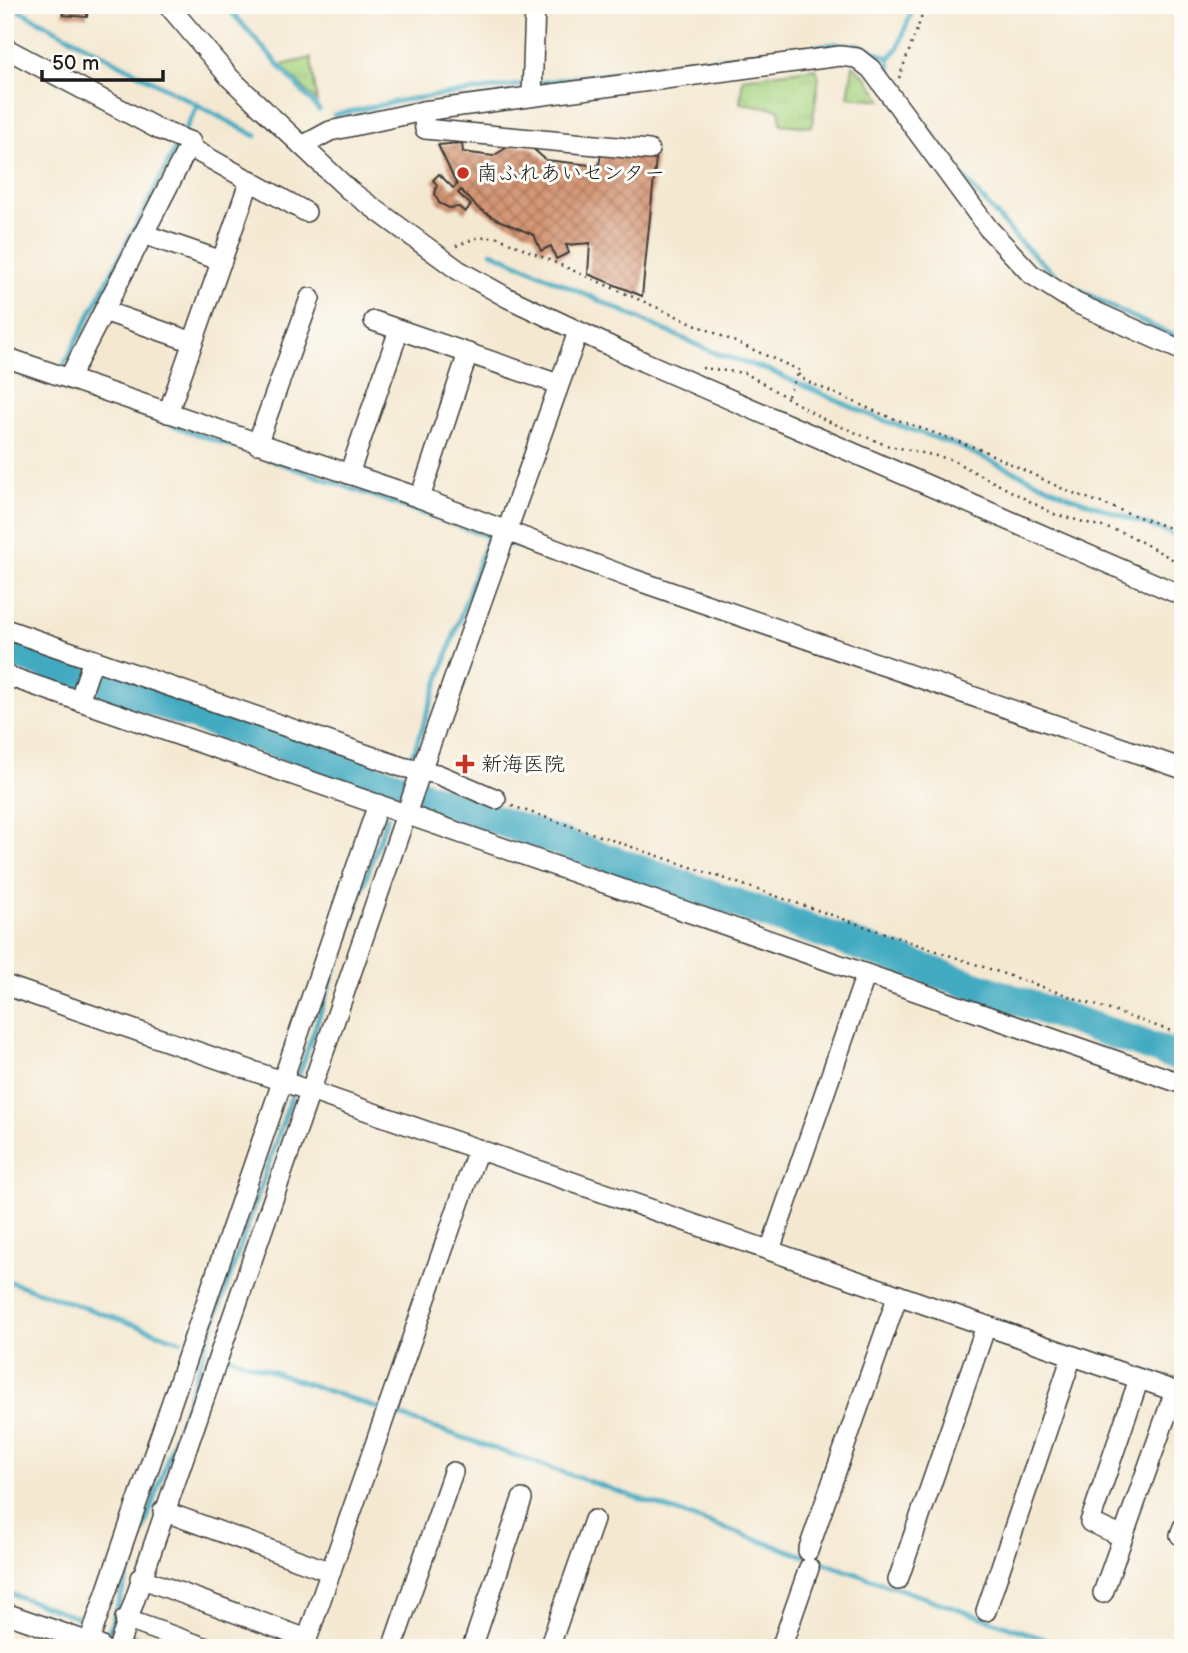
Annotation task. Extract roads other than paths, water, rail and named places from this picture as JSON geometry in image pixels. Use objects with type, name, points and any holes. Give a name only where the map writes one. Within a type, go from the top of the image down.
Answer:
[{"type":"street","points":[[168,5],[230,78],[349,190],[458,270],[578,332],[1183,596]]},
{"type":"street","points":[[531,87],[535,5]]},
{"type":"street","points":[[5,48],[160,130],[185,140],[306,212]]},
{"type":"street","points":[[302,146],[330,131],[531,87],[840,56],[857,58],[871,69],[889,92],[988,228],[1031,274],[1076,303],[1183,351]]},
{"type":"street","points":[[423,111],[425,129],[649,150]]},
{"type":"street","points":[[62,376],[104,311],[143,234],[185,140]]},
{"type":"street","points":[[168,413],[250,180]]},
{"type":"street","points":[[143,234],[222,261]]},
{"type":"street","points":[[257,444],[310,298]]},
{"type":"street","points":[[104,311],[193,342]]},
{"type":"street","points":[[374,321],[558,384]]},
{"type":"street","points":[[349,474],[398,330]]},
{"type":"street","points":[[108,1635],[292,1081],[409,808],[578,332]]},
{"type":"street","points":[[420,498],[468,353]]},
{"type":"street","points":[[5,357],[420,498],[503,539],[1183,769]]},
{"type":"street","points":[[5,629],[92,663],[496,799]]},
{"type":"street","points":[[81,695],[92,663]]},
{"type":"street","points":[[5,675],[81,695],[377,804],[409,808],[866,974],[1183,1084]]},
{"type":"street","points":[[108,1635],[140,1578],[163,1511],[377,804]]},
{"type":"street","points":[[771,1245],[866,974]]},
{"type":"street","points":[[5,985],[292,1081],[478,1149],[771,1245],[898,1295],[1179,1393],[1103,1593]]},
{"type":"street","points":[[140,1578],[306,1643],[478,1149]]},
{"type":"street","points":[[781,1648],[898,1295]]},
{"type":"street","points":[[898,1580],[986,1326]]},
{"type":"street","points":[[986,1611],[1072,1356]]},
{"type":"street","points":[[1123,1537],[1090,1522],[1139,1379]]},
{"type":"street","points":[[392,1648],[453,1472]]},
{"type":"street","points":[[472,1648],[522,1499]]},
{"type":"street","points":[[163,1511],[331,1572]]},
{"type":"street","points":[[549,1648],[594,1520]]},
{"type":"street","points":[[5,1613],[108,1635],[207,1648]]},
{"type":"waterway","points":[[9,5],[256,136]]},
{"type":"waterway","points":[[225,5],[319,110]]},
{"type":"waterway","points":[[334,115],[404,100],[836,44],[860,45],[889,58],[898,48],[914,5]]},
{"type":"waterway","points":[[889,58],[891,76],[904,96],[971,186],[1019,241],[1059,278],[1109,306],[1183,340]]},
{"type":"waterway","points":[[183,133],[198,105]]},
{"type":"waterway","points":[[60,373],[179,142]]},
{"type":"waterway","points":[[492,252],[715,353],[768,370],[877,418],[953,444],[1069,496],[1183,538]]},
{"type":"waterway","points":[[5,368],[82,393]]},
{"type":"waterway","points":[[98,399],[498,540]]},
{"type":"waterway","points":[[409,759],[415,749],[488,536]]},
{"type":"waterway","points":[[507,543],[554,559]]},
{"type":"waterway","points":[[5,650],[1183,1058]]},
{"type":"waterway","points":[[399,786],[404,775]]},
{"type":"waterway","points":[[392,793],[396,785]]},
{"type":"waterway","points":[[104,1645],[387,817]]},
{"type":"waterway","points":[[5,1280],[181,1341]]},
{"type":"waterway","points":[[230,1357],[1070,1648]]},
{"type":"waterway","points":[[1114,1360],[1183,1384]]},
{"type":"waterway","points":[[5,1592],[92,1622]]},
{"type":"waterway","points":[[127,1634],[167,1648]]},
{"type":"place","name":"南ふれあいセンター","points":[[463,173]]},
{"type":"place","name":"新海医院","points":[[465,764]]}]
